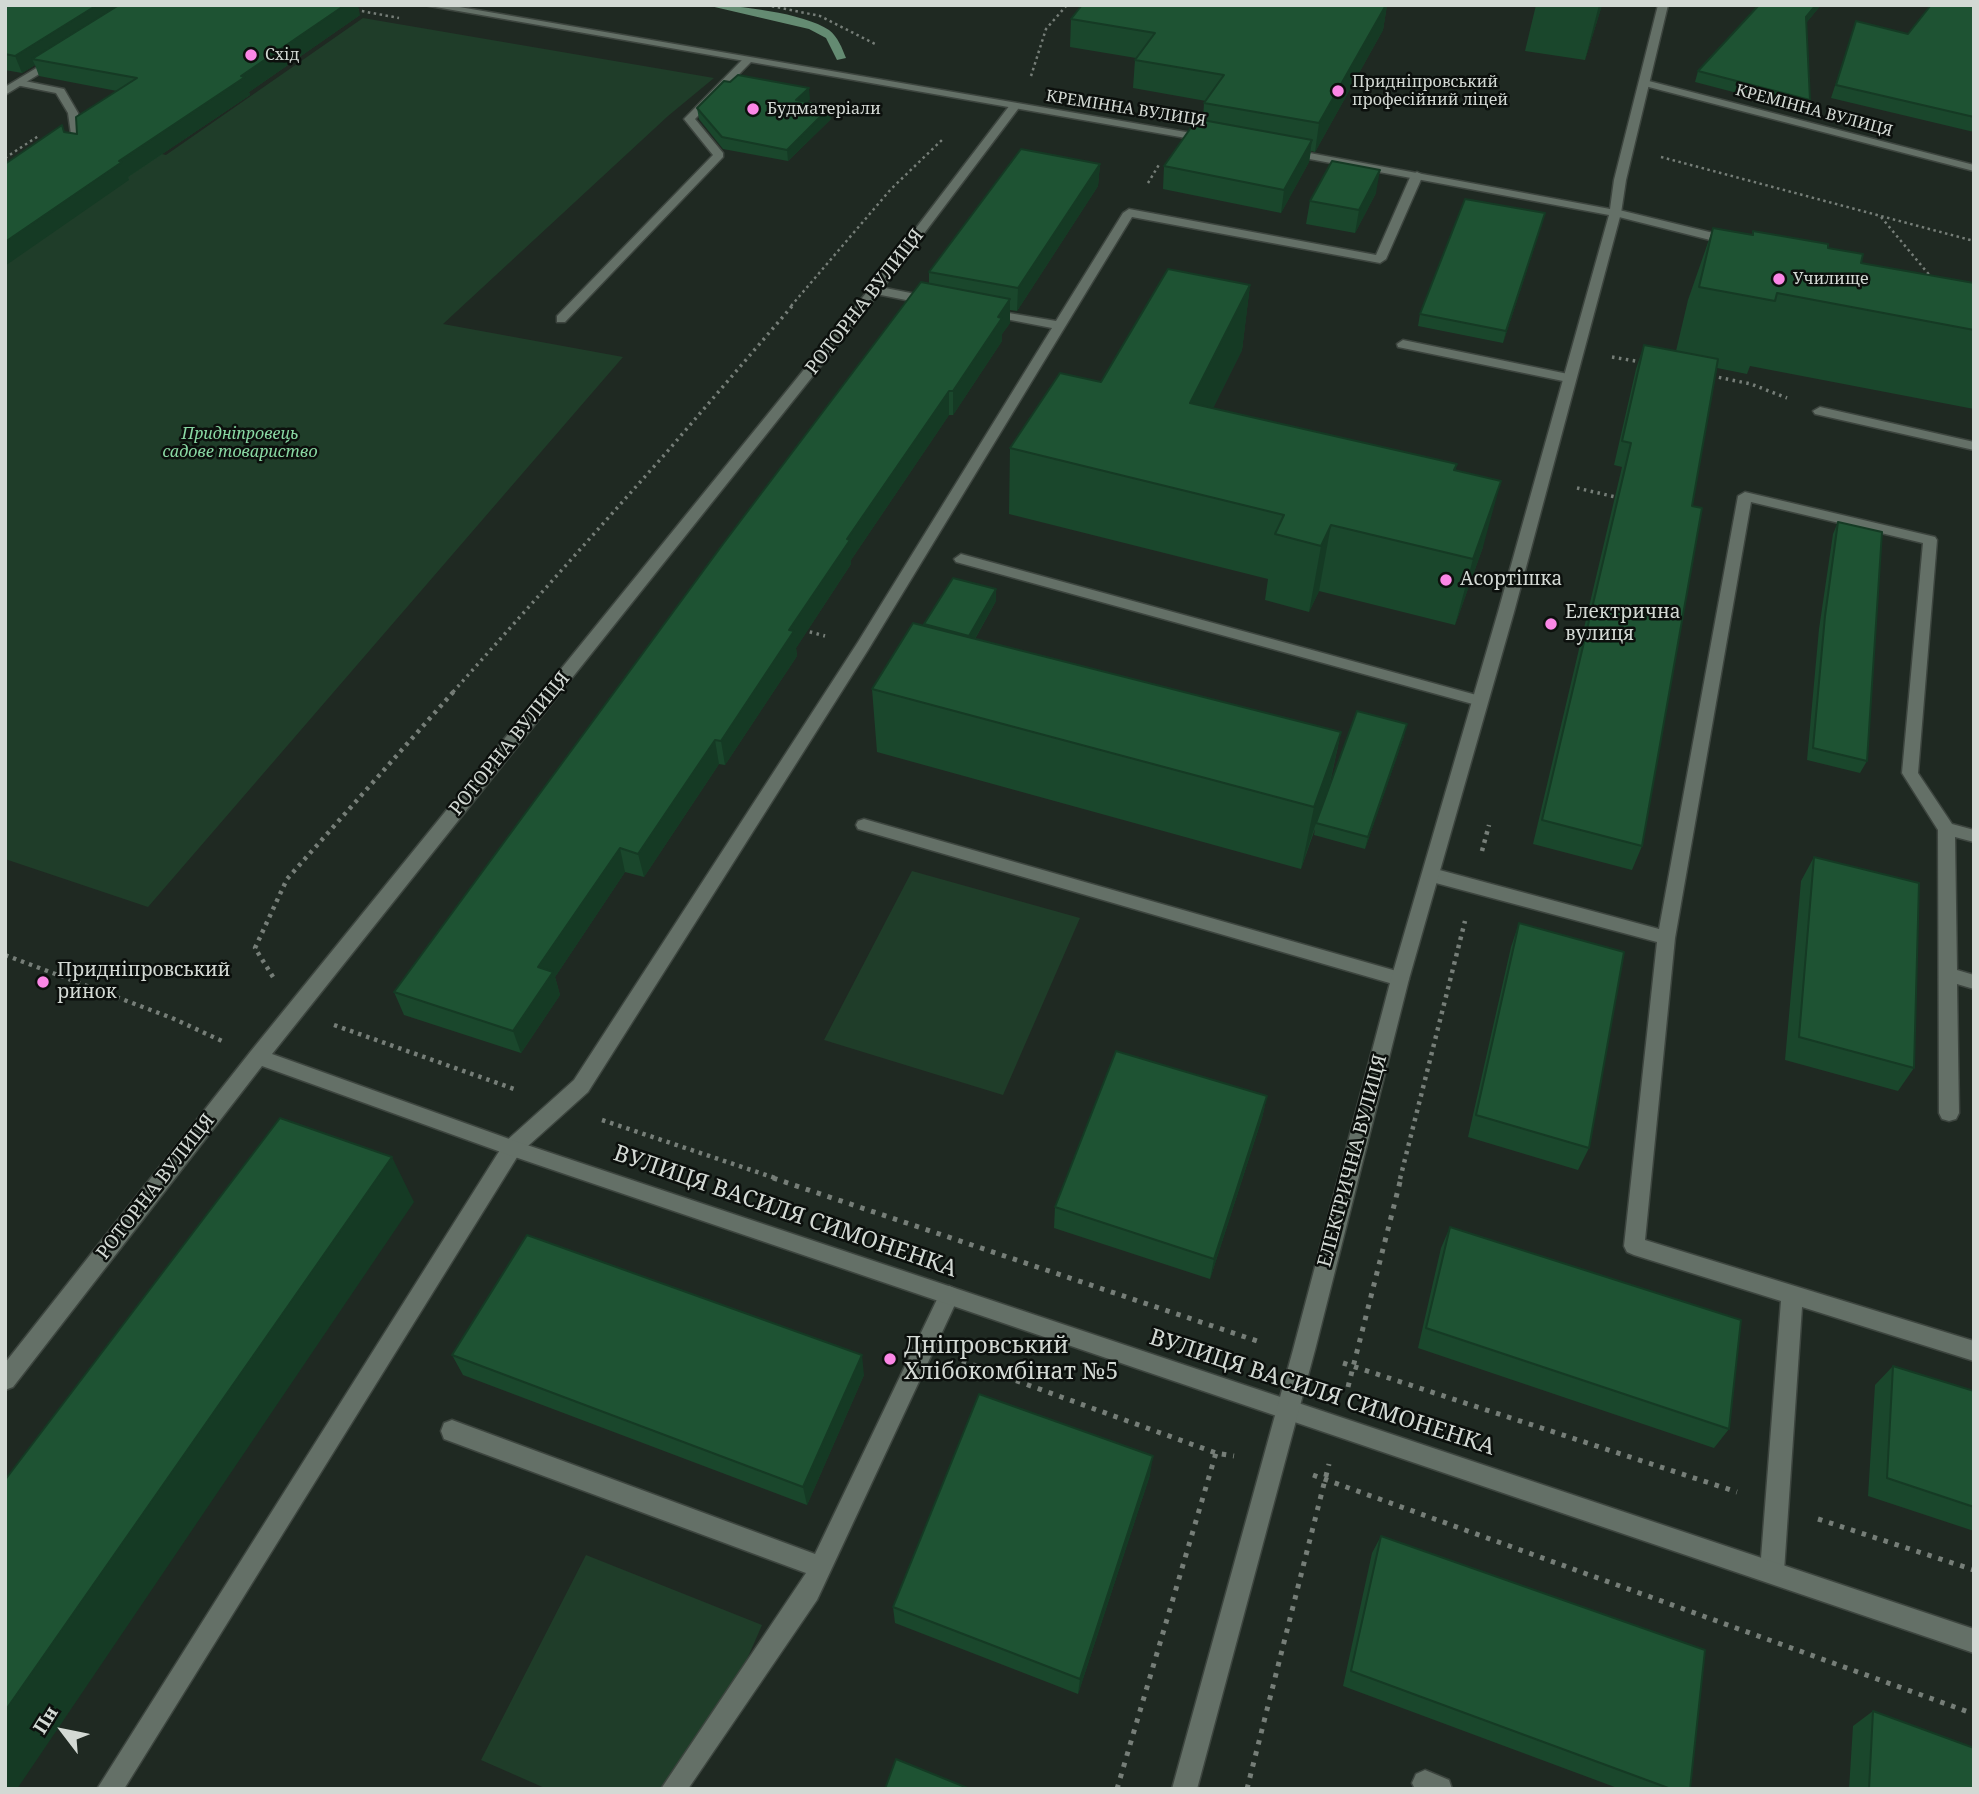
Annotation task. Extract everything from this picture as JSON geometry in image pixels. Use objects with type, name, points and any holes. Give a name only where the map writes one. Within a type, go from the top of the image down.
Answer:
[{"type":"street","name":"КРЕМІННА ВУЛИЦЯ","points":[[429,5],[1215,140]]},
{"type":"street","name":"ЕЛЕКТРИЧНА ВУЛИЦЯ","points":[[1185,1789],[1304,1350],[1400,979],[1432,875],[1615,213],[1663,5]]},
{"type":"street","points":[[5,92],[64,55]]},
{"type":"street","points":[[561,319],[719,155],[689,119],[747,61]]},
{"type":"street","points":[[20,83],[60,91],[74,113],[79,148]]},
{"type":"street","name":"КРЕМІННА ВУЛИЦЯ","points":[[1645,83],[1974,168]]},
{"type":"street","name":"РОТОРНА ВУЛИЦЯ","points":[[5,1380],[258,1057],[876,290],[1014,107]]},
{"type":"street","points":[[1269,149],[1615,213],[1749,246]]},
{"type":"street","points":[[109,1789],[512,1148],[581,1086],[863,646],[1129,213],[1380,259],[1417,175]]},
{"type":"street","points":[[876,290],[941,303]]},
{"type":"street","points":[[980,310],[1058,325]]},
{"type":"street","points":[[1403,344],[1568,378]]},
{"type":"street","points":[[1820,411],[1974,446]]},
{"type":"street","points":[[1949,1113],[1946,829],[1910,773],[1930,540],[1745,496],[1666,938],[1634,1246],[1974,1351]]},
{"type":"street","points":[[961,559],[1480,701]]},
{"type":"street","points":[[864,825],[1400,979]]},
{"type":"street","points":[[1946,829],[1974,836]]},
{"type":"street","points":[[1432,875],[1666,938]]},
{"type":"street","points":[[1949,975],[1974,982]]},
{"type":"street","name":"ВУЛИЦЯ ВАСИЛЯ СИМОНЕНКА","points":[[258,1057],[512,1148],[1974,1641]]},
{"type":"street","points":[[1772,1571],[1792,1295]]},
{"type":"street","points":[[673,1789],[809,1592],[949,1296]]},
{"type":"street","points":[[453,1431],[820,1567]]},
{"type":"path","points":[[766,5],[820,16],[889,51],[910,89]]},
{"type":"path","points":[[1014,107],[1026,89],[1046,29],[1067,5]]},
{"type":"path","points":[[1003,121],[969,125],[939,140],[891,189],[666,453],[287,879],[255,948],[295,1012],[560,1106],[1261,1342],[1304,1350],[1974,1570]]},
{"type":"path","points":[[1629,150],[1974,241]]},
{"type":"path","points":[[1879,215],[1934,281]]},
{"type":"path","points":[[1577,350],[1645,363]]},
{"type":"path","points":[[1711,376],[1751,384],[1820,411]]},
{"type":"path","points":[[1542,480],[1624,499]]},
{"type":"path","points":[[796,629],[863,646]]},
{"type":"path","points":[[5,955],[172,1018],[258,1057]]},
{"type":"path","points":[[962,1361],[1216,1453],[1273,1460],[1974,1714]]},
{"type":"path","points":[[1117,1789],[1216,1453]]},
{"type":"path","points":[[1247,1789],[1325,1479]]},
{"type":"green space","name":"Придніпровець садове товариство","points":[[363,18],[714,78],[668,116],[443,324],[623,357],[148,907],[5,859],[5,187],[82,134],[166,155]]},
{"type":"green space","points":[[912,871],[1080,918],[1003,1095],[824,1040]]},
{"type":"green space","points":[[586,1555],[762,1625],[690,1789],[547,1789],[481,1760]]},
{"type":"building","points":[[5,5],[97,5],[15,56],[5,54]]},
{"type":"building","points":[[119,5],[345,5],[5,242],[5,164],[62,125],[64,132],[77,134],[76,117],[137,78],[32,59]]},
{"type":"building","points":[[1082,5],[1386,5],[1319,123],[1204,103],[1224,75],[1135,60],[1155,33],[1071,19]]},
{"type":"building","points":[[1759,5],[1816,5],[1806,17],[1810,100],[1698,71]]},
{"type":"building","points":[[1931,5],[1974,5],[1974,117],[1836,85],[1856,21],[1908,34]]},
{"type":"building","points":[[738,75],[809,88],[796,100],[830,107],[787,150],[722,137],[697,108],[724,81],[730,82]]},
{"type":"building","points":[[1197,119],[1312,140],[1284,190],[1164,166]]},
{"type":"building","points":[[1021,149],[1100,164],[1018,288],[929,272]]},
{"type":"building","points":[[1332,161],[1380,170],[1359,210],[1310,201]]},
{"type":"building","points":[[1465,199],[1545,213],[1506,331],[1420,314]]},
{"type":"building","points":[[1713,228],[1753,235],[1753,231],[1828,244],[1828,248],[1863,254],[1861,263],[1974,283],[1974,330],[1777,293],[1775,301],[1699,287]]},
{"type":"building","points":[[1168,269],[1250,285],[1190,403],[1457,464],[1454,470],[1501,481],[1473,559],[1331,525],[1321,546],[1275,534],[1284,515],[1010,448],[1060,373],[1101,382]]},
{"type":"building","points":[[921,282],[1010,299],[998,317],[1002,318],[953,391],[949,391],[847,539],[850,540],[789,630],[794,631],[721,741],[715,740],[638,854],[620,848],[538,967],[553,972],[513,1031],[394,992],[723,544]]},
{"type":"building","points":[[1644,345],[1718,359],[1692,506],[1702,508],[1642,846],[1542,820],[1631,443],[1622,441]]},
{"type":"building","points":[[1838,522],[1882,532],[1867,761],[1813,748],[1825,616]]},
{"type":"building","points":[[953,578],[996,589],[969,636],[924,624]]},
{"type":"building","points":[[913,623],[1341,732],[1314,807],[872,689]]},
{"type":"building","points":[[1357,711],[1407,724],[1368,837],[1316,823]]},
{"type":"building","points":[[1814,857],[1919,883],[1914,1068],[1799,1037]]},
{"type":"building","points":[[1519,923],[1624,952],[1589,1148],[1476,1115]]},
{"type":"building","points":[[1116,1051],[1267,1096],[1214,1259],[1055,1207]]},
{"type":"building","points":[[280,1118],[392,1157],[5,1711],[5,1480]]},
{"type":"building","points":[[1450,1227],[1741,1320],[1729,1429],[1426,1328]]},
{"type":"building","points":[[527,1235],[862,1355],[803,1487],[452,1355]]},
{"type":"building","points":[[1893,1366],[1974,1391],[1974,1507],[1887,1478]]},
{"type":"building","points":[[979,1394],[1153,1456],[1080,1679],[893,1607]]},
{"type":"building","points":[[1381,1536],[1705,1650],[1690,1789],[1671,1789],[1351,1671]]},
{"type":"building","points":[[1873,1711],[1974,1748],[1974,1789],[1869,1789]]},
{"type":"building","points":[[896,1759],[970,1789],[885,1789]]},
{"type":"waterway","points":[[711,5],[813,26],[829,36],[841,58]]},
{"type":"place","name":"Схід","points":[[251,55]]},
{"type":"place","name":"Придніпровський професійний ліцей","points":[[1338,91]]},
{"type":"place","name":"Будматеріали","points":[[753,109]]},
{"type":"place","name":"Училище","points":[[1779,279]]},
{"type":"place","name":"Асортішка","points":[[1446,580]]},
{"type":"place","name":"Електрична вулиця","points":[[1551,624]]},
{"type":"place","name":"Придніпровський ринок","points":[[43,982]]},
{"type":"place","name":"Дніпровський Хлібокомбінат №5","points":[[890,1359]]}]
